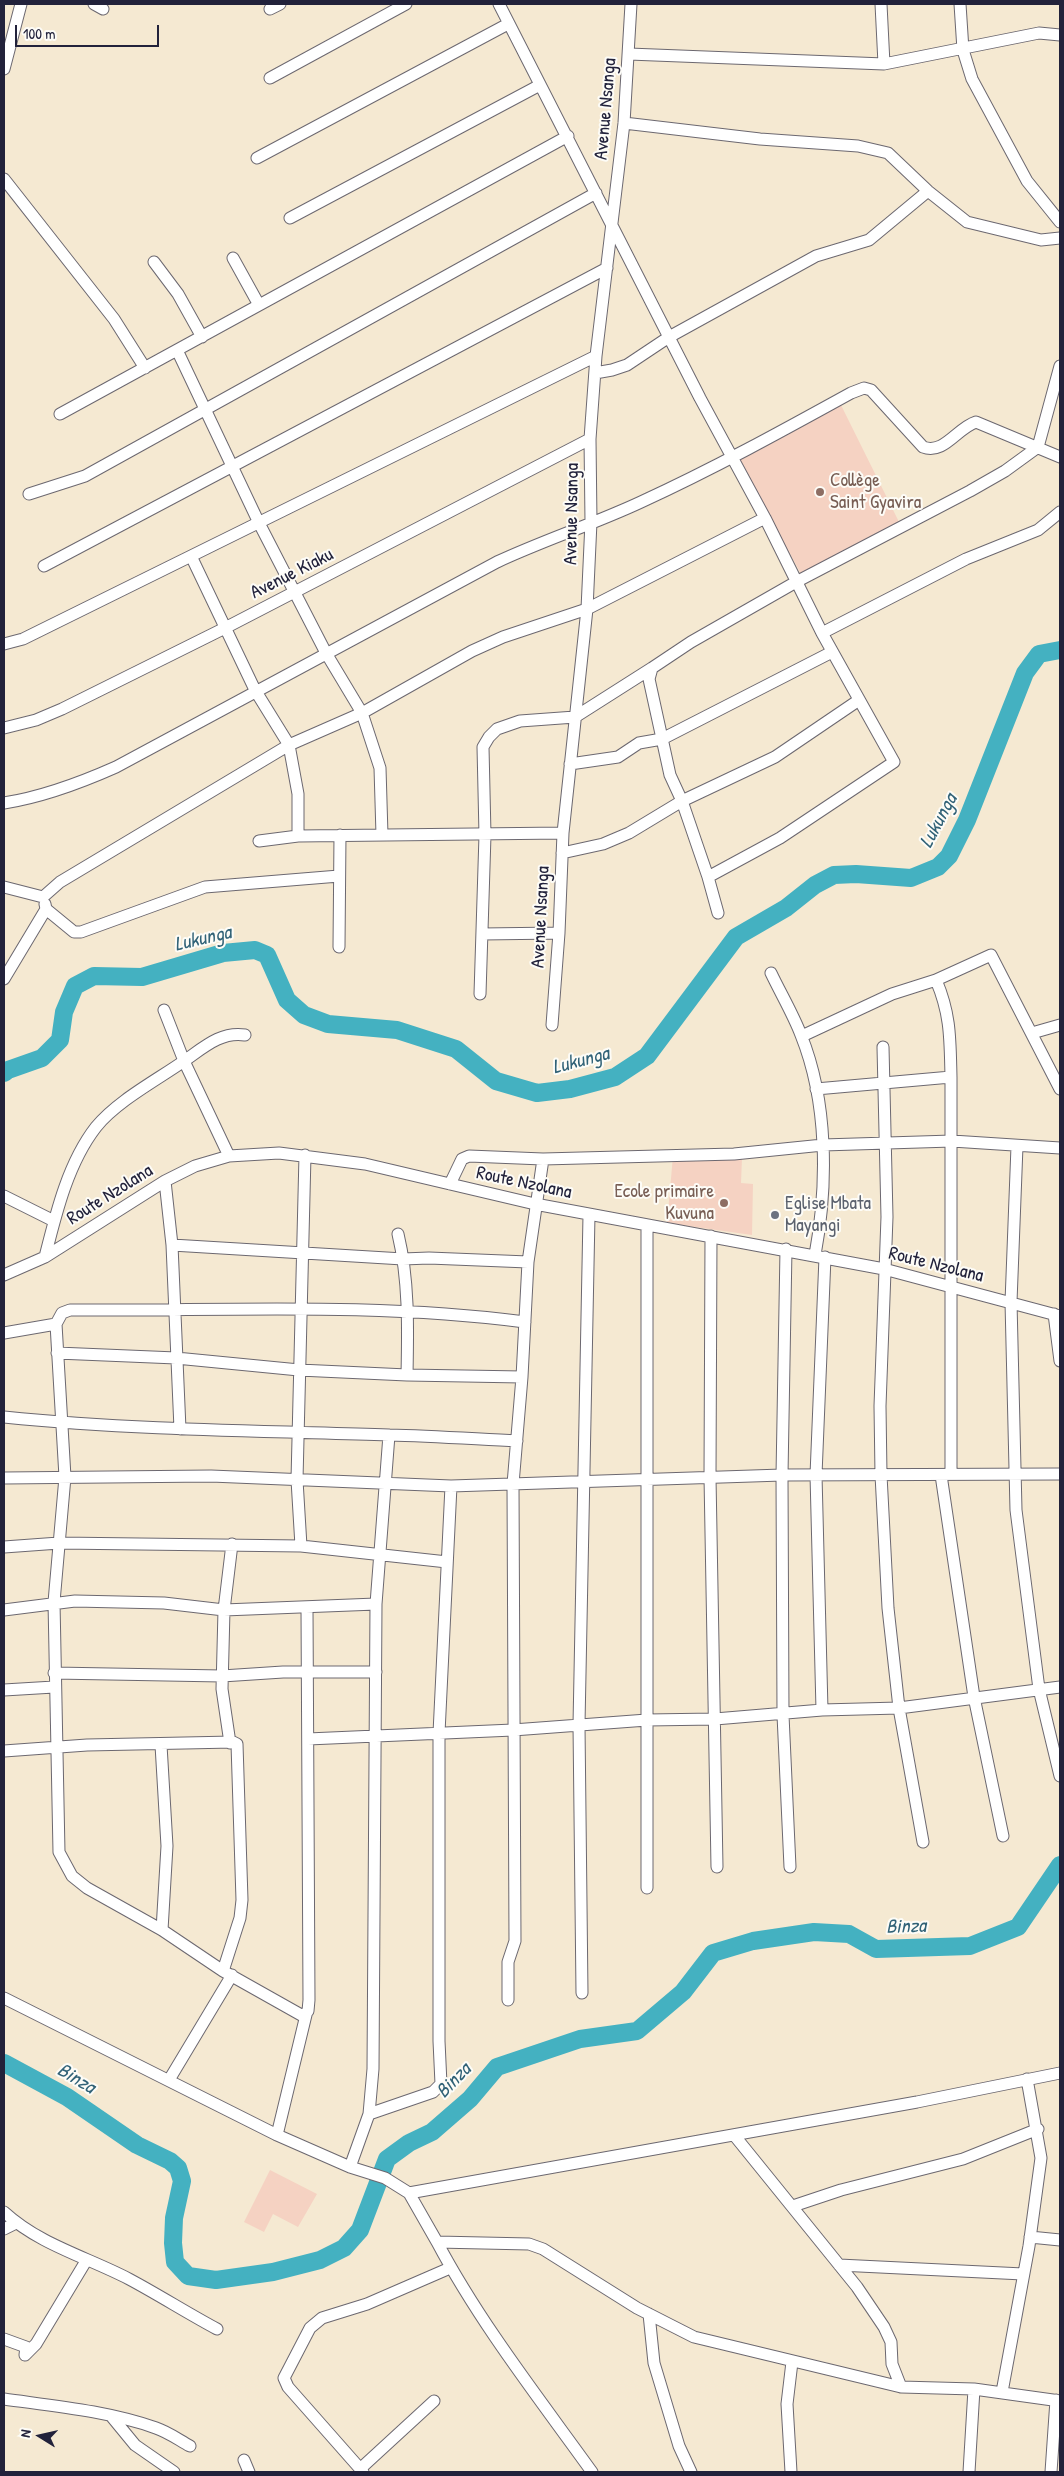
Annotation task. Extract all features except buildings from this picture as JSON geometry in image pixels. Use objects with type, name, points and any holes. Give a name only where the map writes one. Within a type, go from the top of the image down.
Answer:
[{"type":"street","points":[[4,69],[21,4]]},
{"type":"street","points":[[270,78],[406,4]]},
{"type":"street","points":[[499,4],[669,337],[765,518],[822,633],[894,762],[780,838],[708,876]]},
{"type":"street","name":"Avenue Nsanga","points":[[552,1024],[559,933],[563,833],[587,609],[591,522],[590,439],[596,356],[624,123],[631,4]]},
{"type":"street","points":[[881,4],[884,64]]},
{"type":"street","points":[[960,4],[963,50],[972,79],[1027,181],[1060,222]]},
{"type":"street","points":[[257,158],[508,24]]},
{"type":"street","points":[[629,54],[884,64],[963,50],[1040,33],[1060,35]]},
{"type":"street","points":[[290,218],[540,85]]},
{"type":"street","points":[[624,123],[760,139],[869,148],[888,152],[928,191],[967,222],[1041,240],[1060,238]]},
{"type":"street","points":[[60,414],[568,136]]},
{"type":"street","points":[[4,179],[114,319],[145,368]]},
{"type":"street","points":[[595,372],[612,370],[627,365],[669,337],[816,256],[869,240],[928,191]]},
{"type":"street","points":[[29,494],[85,476],[596,193]]},
{"type":"street","points":[[233,258],[259,305]]},
{"type":"street","points":[[154,262],[178,294],[202,336]]},
{"type":"street","points":[[44,566],[607,268]]},
{"type":"street","points":[[177,350],[259,523],[296,591],[326,653],[362,713],[380,768],[382,835]]},
{"type":"street","points":[[4,644],[23,640],[596,356]]},
{"type":"street","points":[[480,994],[485,835],[483,748],[488,737],[497,729],[520,721],[575,717],[691,642],[796,582],[970,491],[1004,471],[1038,447],[1060,366]]},
{"type":"street","points":[[4,803],[24,800],[81,783],[116,767],[255,690],[497,562],[540,542],[640,502],[732,458],[851,393],[864,388],[871,390],[922,447],[930,450],[937,449],[966,425],[976,422],[1060,457]]},
{"type":"street","name":"Avenue Kiaku","points":[[4,728],[36,720],[62,710],[590,439]]},
{"type":"street","points":[[822,633],[966,559],[1038,530],[1060,512]]},
{"type":"street","points":[[43,897],[60,882],[289,745],[362,713],[472,651],[503,637],[587,609],[765,518]]},
{"type":"street","points":[[191,556],[255,690],[289,745],[298,794],[298,836]]},
{"type":"street","points":[[570,764],[618,757],[639,742],[662,739],[832,652]]},
{"type":"street","points":[[652,668],[649,679],[670,775],[682,801],[708,876],[718,913]]},
{"type":"street","points":[[562,853],[604,844],[654,820],[682,801],[775,757],[859,700]]},
{"type":"street","points":[[259,841],[298,836],[563,833]]},
{"type":"street","points":[[339,947],[340,835]]},
{"type":"street","points":[[43,897],[46,909],[74,932],[80,932],[205,887],[339,876]]},
{"type":"street","points":[[4,887],[43,897]]},
{"type":"street","points":[[4,979],[46,909]]},
{"type":"street","points":[[482,934],[559,933]]},
{"type":"street","points":[[802,1036],[892,994],[936,980],[991,955],[1060,1089]]},
{"type":"street","points":[[771,973],[802,1036],[816,1089],[823,1145],[816,1475],[822,1710]]},
{"type":"street","points":[[936,980],[946,1003],[949,1020],[951,1077],[951,1286],[946,1474],[974,1697],[1003,1836]]},
{"type":"street","points":[[164,1010],[184,1061],[229,1156]]},
{"type":"street","points":[[1032,1033],[1060,1025]]},
{"type":"street","points":[[45,1257],[54,1222],[73,1166],[96,1126],[141,1090],[221,1038],[234,1034],[245,1035]]},
{"type":"street","points":[[883,1047],[886,1144],[880,1406],[881,1476],[888,1608],[899,1708],[923,1842]]},
{"type":"street","points":[[816,1089],[951,1077]]},
{"type":"street","points":[[450,1184],[462,1159],[469,1156],[543,1159],[734,1154],[823,1145],[952,1141],[1060,1148]]},
{"type":"street","points":[[1017,1146],[1012,1302],[1015,1474],[1021,1553],[1039,1689],[1060,1776]]},
{"type":"street","name":"Route Nzolana","points":[[4,1275],[45,1257],[165,1181],[194,1166],[229,1156],[279,1153],[365,1164],[589,1215],[786,1249],[884,1269],[1057,1315]]},
{"type":"street","points":[[300,1546],[297,1480],[305,1156]]},
{"type":"street","points":[[508,2000],[508,1962],[515,1941],[513,1484],[522,1377],[528,1262],[543,1159]]},
{"type":"street","points":[[165,1181],[172,1245],[176,1311],[176,1358],[180,1429]]},
{"type":"street","points":[[4,1196],[54,1222]]},
{"type":"street","points":[[582,1993],[580,1726],[586,1481],[589,1215]]},
{"type":"street","points":[[647,1225],[647,1888]]},
{"type":"street","points":[[398,1234],[403,1259],[408,1311],[407,1376]]},
{"type":"street","points":[[711,1236],[710,1477],[717,1867]]},
{"type":"street","points":[[172,1245],[403,1259],[429,1258],[528,1262]]},
{"type":"street","points":[[786,1249],[782,1475],[783,1715],[790,1867]]},
{"type":"street","points":[[306,2014],[298,2014],[228,1973],[162,1930],[87,1888],[72,1876],[64,1865],[59,1852],[55,1748],[54,1602],[65,1477],[56,1324],[62,1313],[70,1310],[176,1311],[300,1308],[465,1314],[525,1322]]},
{"type":"street","points":[[1057,1315],[1060,1362]]},
{"type":"street","points":[[4,1334],[56,1324]]},
{"type":"street","points":[[57,1354],[176,1358],[299,1370],[407,1376],[522,1377]]},
{"type":"street","points":[[4,1417],[62,1423],[180,1429],[517,1441]]},
{"type":"street","points":[[350,2168],[369,2114],[373,2069],[376,1604],[387,1484],[389,1435]]},
{"type":"street","points":[[4,1478],[211,1476],[451,1486],[646,1478],[782,1475],[1060,1474]]},
{"type":"street","points":[[369,2114],[433,2092],[441,2084],[439,2041],[439,1733],[451,1486]]},
{"type":"street","points":[[4,1547],[59,1543],[300,1546],[447,1562]]},
{"type":"street","points":[[230,1742],[222,1701],[222,1676],[224,1610],[232,1544]]},
{"type":"street","points":[[4,1610],[54,1602],[164,1603],[224,1610],[376,1604]]},
{"type":"street","points":[[277,2135],[310,2000],[307,1608]]},
{"type":"street","points":[[54,1673],[222,1676],[306,1672],[376,1672]]},
{"type":"street","points":[[4,1690],[54,1687]]},
{"type":"street","points":[[308,1739],[513,1730],[648,1720],[715,1719],[783,1715],[822,1710],[899,1708],[1060,1687]]},
{"type":"street","points":[[4,1751],[87,1745],[161,1745],[230,1742],[236,1743],[238,1746],[242,1900],[240,1918],[228,1973],[169,2080]]},
{"type":"street","points":[[161,1745],[167,1846],[162,1930]]},
{"type":"street","points":[[4,1998],[277,2135],[350,2168],[385,2178],[409,2193],[450,2268],[496,2338],[592,2472]]},
{"type":"street","points":[[409,2193],[917,2102],[1060,2073]]},
{"type":"street","points":[[1002,2392],[1030,2238],[1041,2158],[1038,2129],[1027,2079]]},
{"type":"street","points":[[793,2206],[841,2190],[963,2159],[1038,2129]]},
{"type":"street","points":[[734,2135],[840,2265],[889,2336],[892,2364],[901,2388]]},
{"type":"street","points":[[4,2212],[16,2223],[86,2261],[129,2279],[216,2329]]},
{"type":"street","points":[[4,2229],[16,2223]]},
{"type":"street","points":[[1030,2238],[1060,2240]]},
{"type":"street","points":[[437,2242],[529,2244],[543,2249],[649,2314],[694,2337],[901,2388],[974,2389],[1058,2401],[1051,2472]]},
{"type":"street","points":[[4,2339],[26,2347],[25,2355],[36,2344],[86,2261]]},
{"type":"street","points":[[840,2265],[1023,2274]]},
{"type":"street","points":[[434,2400],[362,2470],[288,2387],[284,2378],[310,2328],[322,2318],[367,2304],[450,2268]]},
{"type":"street","points":[[649,2314],[654,2363],[679,2446],[691,2472]]},
{"type":"street","points":[[791,2472],[787,2404],[792,2362]]},
{"type":"street","points":[[969,2472],[974,2389]]},
{"type":"street","points":[[4,2399],[66,2407],[156,2428],[190,2446]]},
{"type":"street","points":[[112,2417],[135,2445],[174,2472]]},
{"type":"street","points":[[244,2460],[249,2472]]},
{"type":"shaded area","name":"Collège Saint Gyavira","points":[[840,403],[900,524],[801,574],[738,459]]},
{"type":"shaded area","points":[[673,1156],[742,1158],[741,1183],[753,1184],[752,1235],[667,1223]]},
{"type":"shaded area","points":[[270,2170],[317,2194],[298,2227],[273,2214],[264,2232],[244,2222]]},
{"type":"waterway","name":"Lukunga","points":[[4,1073],[42,1058],[60,1040],[64,1012],[75,986],[94,976],[142,977],[223,953],[255,950],[267,955],[287,1000],[304,1015],[328,1024],[397,1030],[456,1049],[496,1081],[537,1093],[570,1089],[615,1077],[647,1056],[736,937],[786,908],[815,885],[834,875],[856,874],[911,878],[938,867],[949,856],[967,820],[1025,673],[1039,654],[1060,650]]},
{"type":"waterway","name":"Binza","points":[[4,2063],[67,2097],[137,2145],[170,2161],[178,2168],[182,2181],[174,2218],[173,2243],[175,2262],[188,2276],[216,2280],[273,2272],[320,2260],[344,2248],[360,2230],[387,2159],[409,2143],[432,2132],[470,2099],[497,2067],[580,2039],[637,2031],[683,1992],[713,1953],[753,1941],[814,1932],[849,1934],[876,1949],[970,1946],[1018,1927],[1060,1865]]},
{"type":"place","name":"Collège Saint Gyavira","points":[[820,492]]},
{"type":"place","name":"Ecole primaire Kuvuna","points":[[724,1203]]},
{"type":"place","name":"Eglise Mbata Mayangi","points":[[775,1215]]}]
